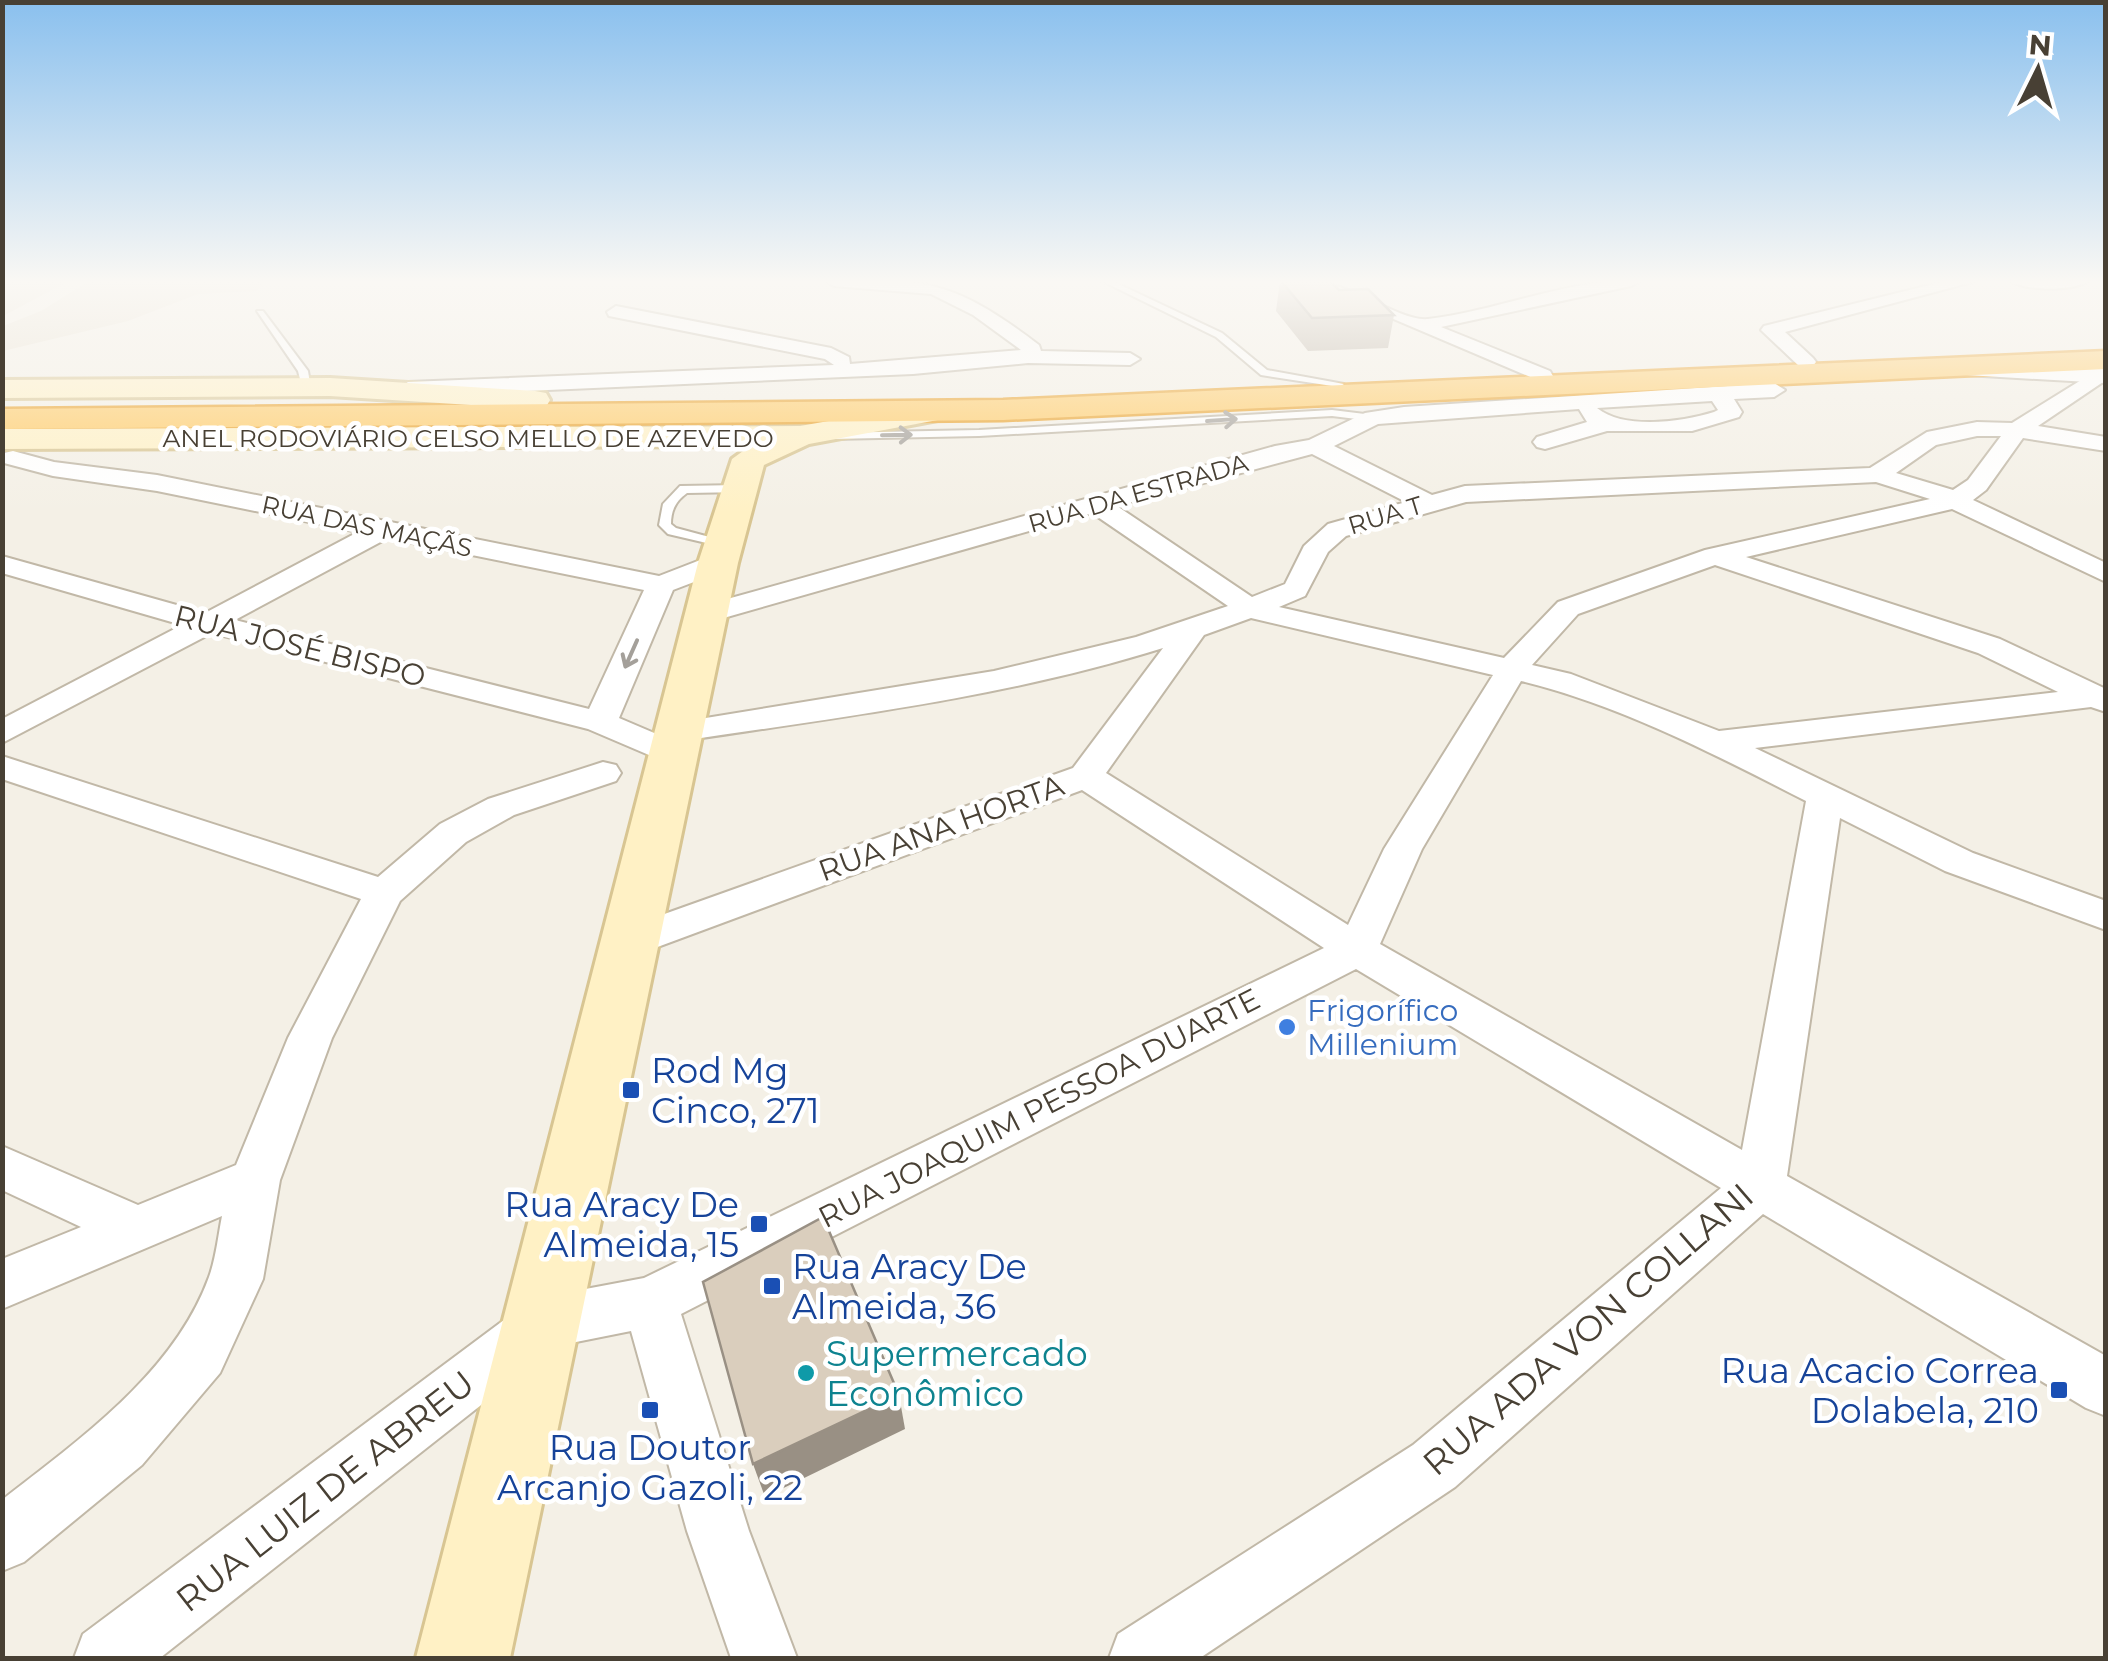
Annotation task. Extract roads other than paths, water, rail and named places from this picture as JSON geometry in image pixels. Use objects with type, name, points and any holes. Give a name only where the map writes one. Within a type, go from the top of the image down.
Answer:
[{"type":"highway","name":"ANEL RODOVIÁRIO CELSO MELLO DE AZEVEDO","points":[[2,402],[1004,398],[1806,362],[2104,364]]},
{"type":"highway","name":"ANEL RODOVIÁRIO CELSO MELLO DE AZEVEDO","points":[[2,419],[932,412],[1132,415],[1946,368],[2104,364]]},
{"type":"main road","name":"ANEL RODOVIÁRIO CELSO MELLO DE AZEVEDO","points":[[2,389],[307,387],[536,400]]},
{"type":"main road","name":"ANEL RODOVIÁRIO CELSO MELLO DE AZEVEDO","points":[[8,449],[731,462],[800,436],[932,412]]},
{"type":"main road","points":[[463,1658],[680,734],[702,577],[731,462],[800,436]]},
{"type":"street","points":[[836,359],[850,370]]},
{"type":"street","points":[[386,390],[850,370],[1007,359]]},
{"type":"street","points":[[1105,359],[1130,359]]},
{"type":"street","points":[[1499,359],[1542,376]]},
{"type":"street","points":[[1802,359],[1806,362]]},
{"type":"street","points":[[1357,950],[1403,849],[1513,668],[1552,621],[1568,608],[1715,556],[1955,501],[1977,485],[2018,429],[2104,364]]},
{"type":"street","name":"RUA DA ESTRADA","points":[[702,577],[1098,505],[1284,451],[1315,446],[1372,418],[1572,401],[1606,412],[1722,406],[1774,390]]},
{"type":"street","points":[[1546,442],[1606,412]]},
{"type":"street","points":[[1876,474],[1934,437],[2018,429],[2106,444]]},
{"type":"street","points":[[1315,446],[1425,502]]},
{"type":"street","name":"RUA DAS MAÇÃS","points":[[8,449],[53,468],[157,482],[382,530],[702,577]]},
{"type":"street","name":"RUA T","points":[[680,734],[938,692],[1191,632],[1296,590],[1304,579],[1310,553],[1336,530],[1425,502],[1512,490],[1876,474],[1930,488],[2106,574]]},
{"type":"street","points":[[1098,505],[1251,609],[1513,668],[1577,687],[1716,742],[1959,862],[2106,916]]},
{"type":"street","points":[[2,732],[382,530]]},
{"type":"street","points":[[1715,556],[1972,639],[2102,698]]},
{"type":"street","name":"RUA JOSÉ BISPO","points":[[2,564],[209,623],[600,722],[680,734]]},
{"type":"street","points":[[600,722],[702,577]]},
{"type":"street","name":"RUA ANA HORTA","points":[[629,942],[1086,776],[1191,632]]},
{"type":"street","points":[[1716,742],[2102,698]]},
{"type":"street","points":[[2,767],[384,893]]},
{"type":"street","points":[[2,1540],[122,1444],[200,1354],[236,1279],[254,1180],[310,1038],[384,893],[453,832],[501,806],[603,772]]},
{"type":"street","points":[[1086,776],[1357,950],[2106,1388]]},
{"type":"street","name":"RUA ADA VON COLLANI","points":[[1142,1658],[1434,1466],[1761,1185],[1825,798]]},
{"type":"street","name":"RUA JOAQUIM PESSOA DUARTE","points":[[543,1322],[650,1302],[1357,950]]},
{"type":"street","points":[[2,1166],[138,1229]]},
{"type":"street","points":[[2,1284],[254,1180]]},
{"type":"street","points":[[650,1302],[718,1532],[764,1658]]},
{"type":"street","name":"RUA LUIZ DE ABREU","points":[[107,1658],[543,1322]]},
{"type":"lane","points":[[293,359],[307,387]]},
{"type":"lane","points":[[1247,359],[1264,373],[1338,384]]},
{"type":"lane","points":[[800,436],[979,434],[1132,415],[1332,413],[1372,418]]},
{"type":"place","name":"Frigorífico Millenium","points":[[1287,1027]]},
{"type":"place","name":"Rod Mg Cinco, 271","points":[[631,1090]]},
{"type":"place","name":"Rua Aracy De Almeida, 15","points":[[759,1224]]},
{"type":"place","name":"Rua Aracy De Almeida, 36","points":[[772,1286]]},
{"type":"place","name":"Supermercado Econômico","points":[[806,1373]]},
{"type":"place","name":"Rua Acacio Correa Dolabela, 210","points":[[2059,1390]]},
{"type":"place","name":"Rua Doutor Arcanjo Gazoli, 22","points":[[650,1410]]}]
